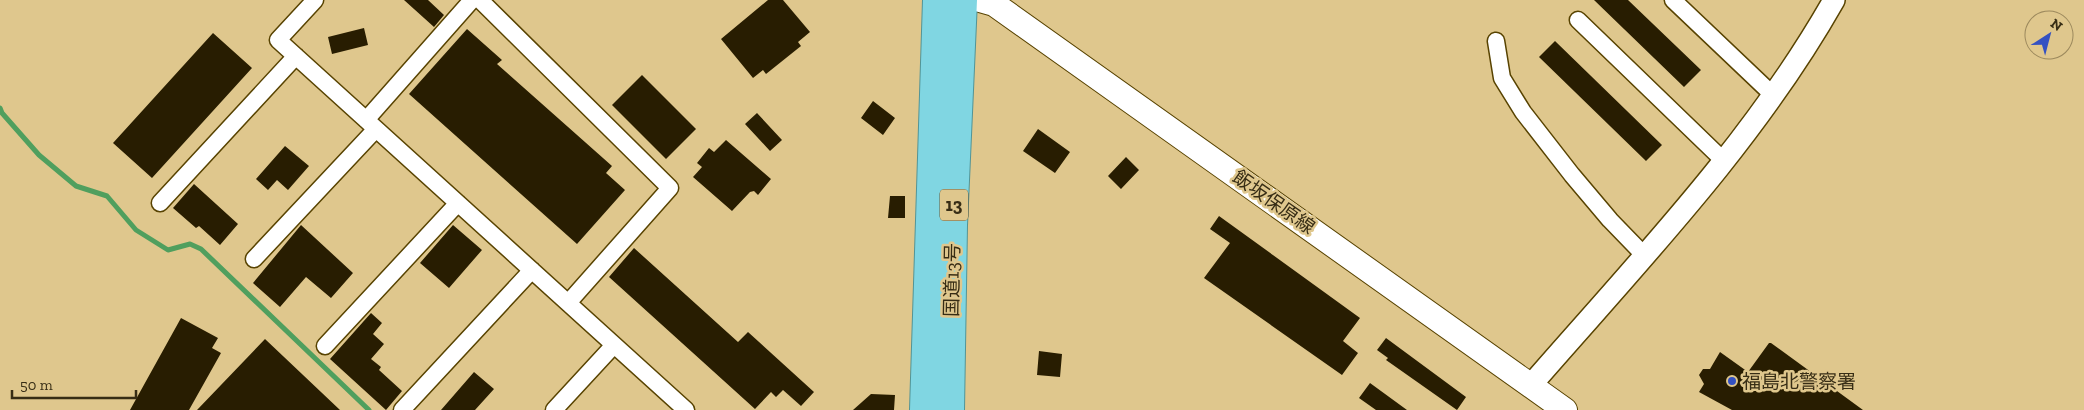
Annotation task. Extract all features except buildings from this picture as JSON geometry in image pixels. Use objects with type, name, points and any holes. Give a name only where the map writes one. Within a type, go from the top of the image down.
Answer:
[{"type":"highway","name":"国道13号","points":[[924,410],[937,0]]},
{"type":"highway","name":"国道13号","points":[[950,410],[953,225],[963,0]]},
{"type":"main road","name":"飯坂保原線","points":[[980,0],[994,4],[1024,25],[1565,410]]},
{"type":"street","points":[[315,0],[278,40],[686,410]]},
{"type":"street","points":[[254,259],[371,124],[472,0]]},
{"type":"street","points":[[480,0],[670,188],[568,303]]},
{"type":"street","points":[[1673,0],[1774,96]]},
{"type":"street","points":[[1531,385],[1724,161],[1774,96],[1834,0]]},
{"type":"street","points":[[1578,20],[1724,161]]},
{"type":"street","points":[[1496,41],[1502,78],[1524,112],[1572,175],[1610,220],[1644,255]]},
{"type":"street","points":[[160,203],[296,56]]},
{"type":"street","points":[[325,346],[458,203]]},
{"type":"street","points":[[402,410],[532,270]]},
{"type":"street","points":[[554,410],[614,345]]},
{"type":"waterway","points":[[0,108],[2,113],[39,155],[76,186],[107,196],[136,230],[168,250],[190,244],[201,249],[369,410]]},
{"type":"place","name":"福島北警察署","points":[[1732,381]]}]
